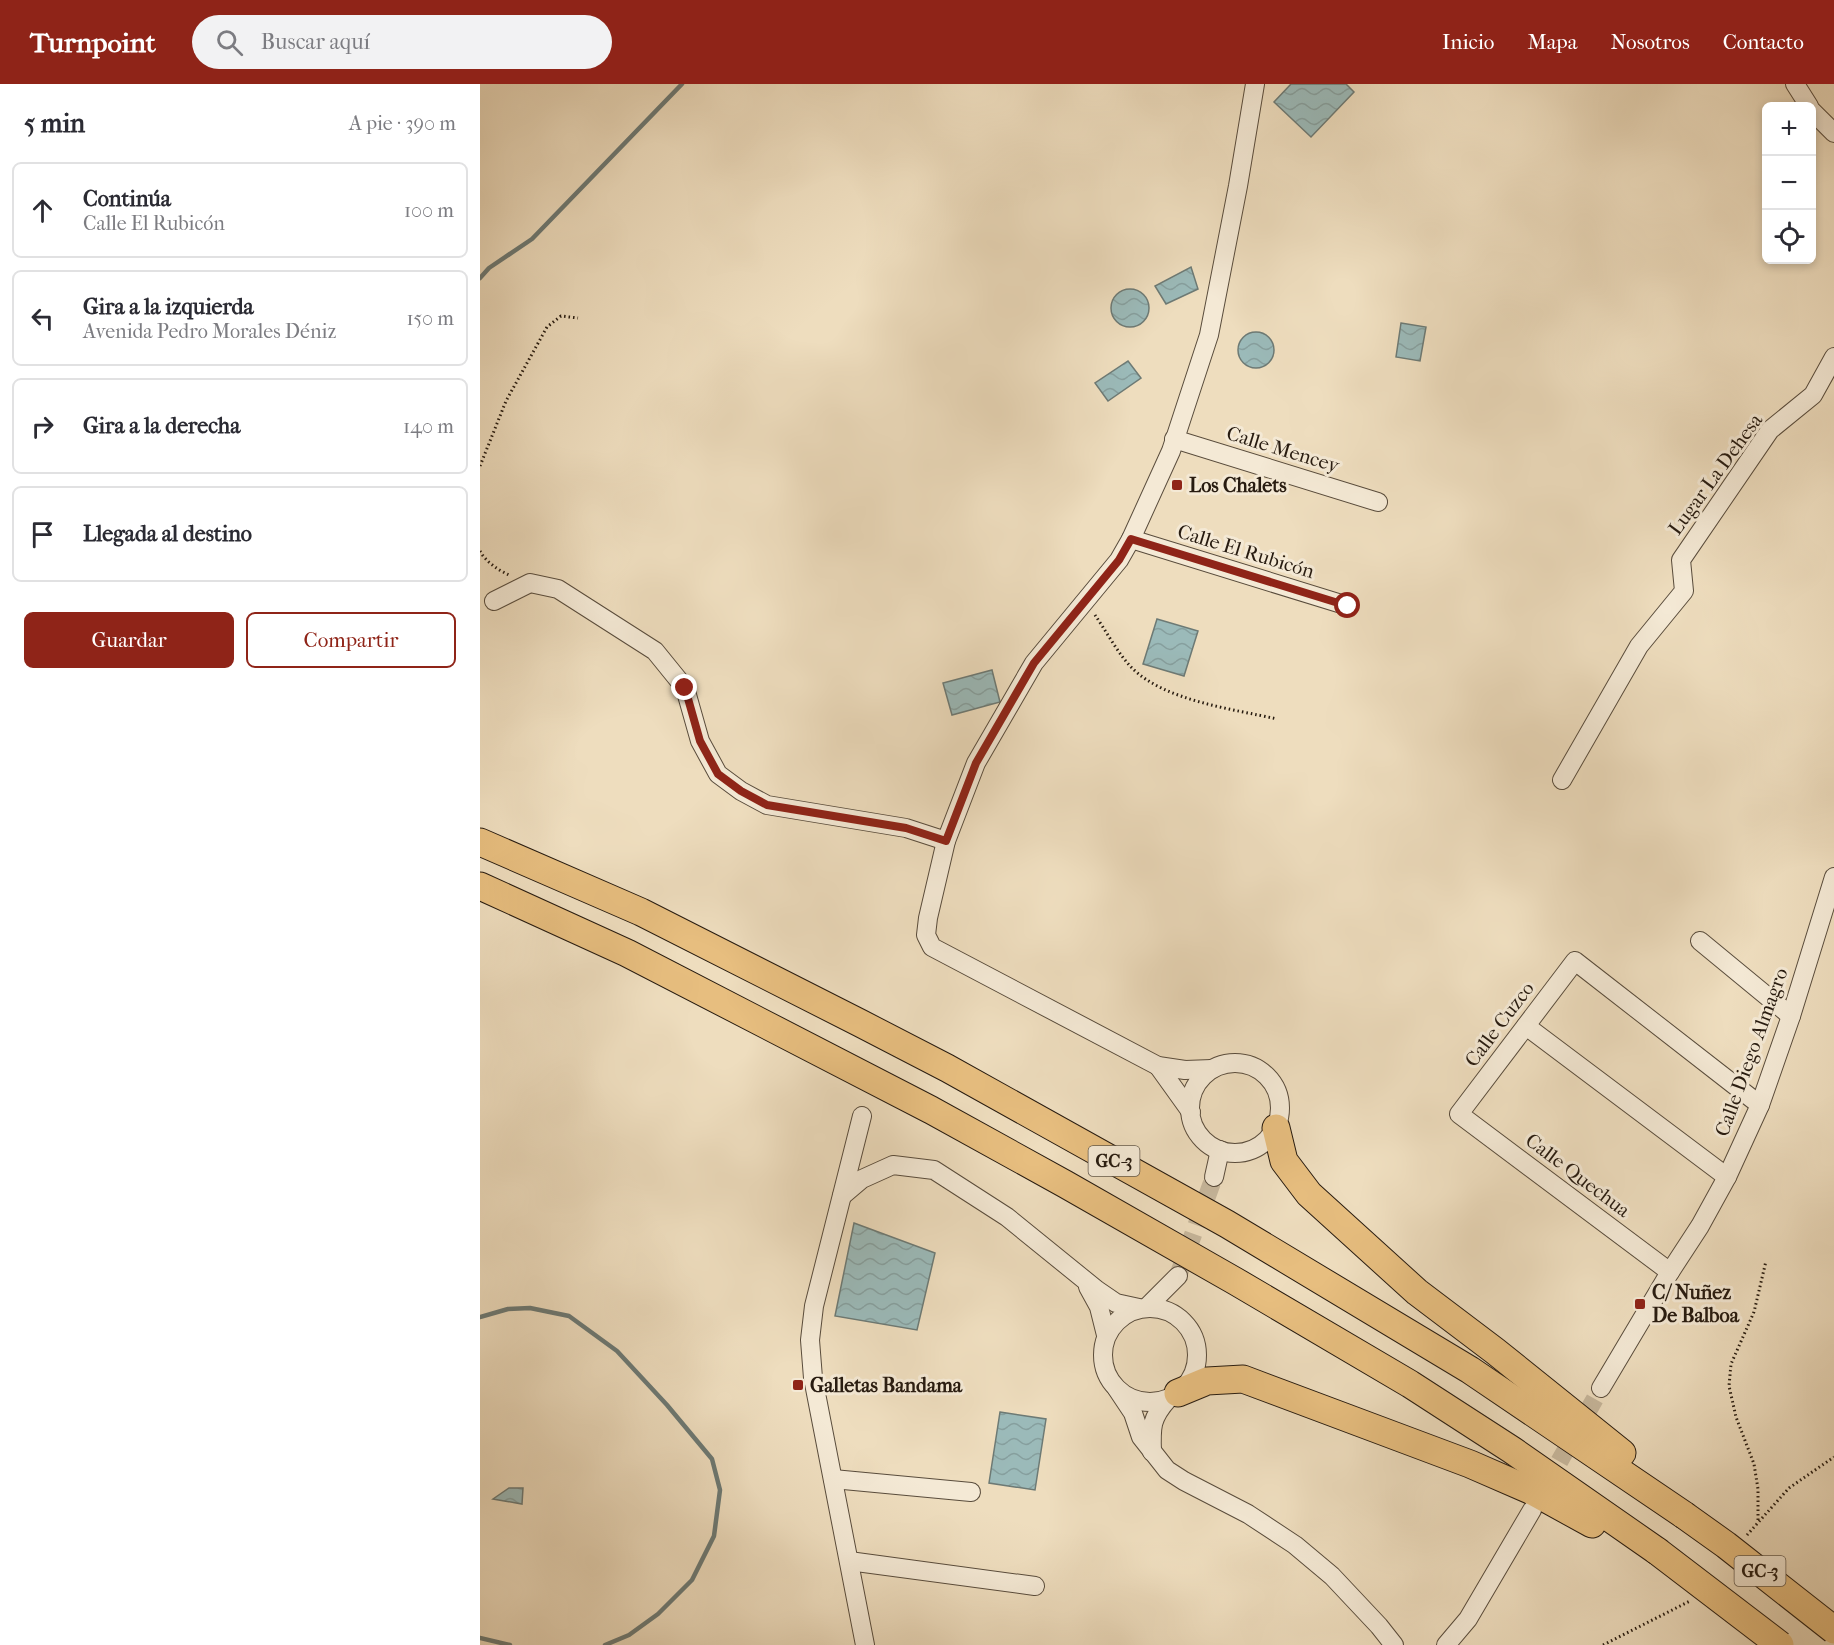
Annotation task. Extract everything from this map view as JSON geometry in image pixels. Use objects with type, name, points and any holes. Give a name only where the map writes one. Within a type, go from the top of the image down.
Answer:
[{"type":"highway","name":"GC-3","points":[[480,842],[641,912],[860,1023],[957,1074],[1227,1224],[1470,1370],[1687,1511],[1726,1545],[1834,1630]]},
{"type":"highway","name":"GC-3","points":[[491,893],[627,952],[931,1110],[1235,1281],[1410,1384],[1512,1450],[1658,1559],[1737,1612],[1780,1645]]},
{"type":"highway","points":[[1276,1128],[1284,1161],[1309,1194],[1417,1292],[1495,1351],[1687,1511]]},
{"type":"highway","points":[[1173,1396],[1207,1381],[1243,1379],[1470,1464],[1532,1491],[1658,1559]]},
{"type":"street","points":[[1212,1070],[1185,1070],[1158,1066],[932,946],[926,934],[946,841],[976,763],[1034,663],[1119,560],[1171,451],[1209,335],[1255,84]]},
{"type":"street","points":[[1795,84],[1806,102]]},
{"type":"street","points":[[1816,115],[1833,132]]},
{"type":"street","name":"Lugar La Dehesa","points":[[1562,780],[1639,646],[1684,591],[1681,560],[1770,430],[1812,395],[1834,357]]},
{"type":"street","name":"Calle Mencey","points":[[1174,439],[1378,502]]},
{"type":"street","name":"Calle El Rubicón","points":[[1131,539],[1348,606]]},
{"type":"street","points":[[494,601],[530,583],[558,589],[655,651],[685,688],[700,741],[718,774],[741,791],[767,805],[906,828],[946,841]]},
{"type":"street","name":"Calle Diego Almagro","points":[[1601,1388],[1700,1226],[1727,1177],[1760,1105],[1791,1016],[1834,878]]},
{"type":"street","points":[[1700,941],[1791,1016]]},
{"type":"street","name":"Calle Cuzco","points":[[1459,1114],[1575,961],[1760,1105]]},
{"type":"street","points":[[1526,1026],[1727,1177]]},
{"type":"street","points":[[1226,1064],[1254,1067],[1266,1075],[1275,1086],[1280,1100],[1280,1114],[1276,1128],[1258,1147],[1246,1152],[1233,1153],[1220,1150],[1209,1144],[1193,1124],[1191,1100],[1195,1088],[1212,1070],[1226,1064]]},
{"type":"street","points":[[1158,1066],[1191,1112]]},
{"type":"street","name":"Calle Quechua","points":[[1459,1114],[1670,1272]]},
{"type":"street","points":[[862,1116],[814,1306],[810,1340],[813,1378],[865,1645]]},
{"type":"street","points":[[1214,1177],[1220,1150]]},
{"type":"street","points":[[842,1196],[862,1179],[893,1165],[934,1170],[1007,1217],[1085,1281],[1116,1303],[1143,1308],[1159,1308],[1180,1318],[1190,1329],[1196,1342],[1197,1356],[1188,1383],[1157,1411],[1152,1429],[1152,1452]]},
{"type":"street","points":[[1180,1318],[1177,1302],[1178,1276],[1143,1308],[1120,1318],[1106,1335],[1102,1350],[1103,1364],[1108,1378],[1133,1413],[1141,1437],[1167,1470],[1248,1514],[1295,1545],[1332,1576],[1394,1645]]},
{"type":"street","points":[[1085,1281],[1099,1307],[1106,1335]]},
{"type":"street","points":[[1117,1389],[1128,1397],[1141,1401],[1155,1402],[1173,1396]]},
{"type":"street","points":[[833,1479],[971,1492]]},
{"type":"street","points":[[1446,1645],[1468,1619],[1532,1510]]},
{"type":"street","points":[[849,1561],[1035,1586]]},
{"type":"path","points":[[480,466],[506,401],[547,327],[561,316],[578,318]]},
{"type":"path","points":[[480,551],[483,557],[501,572],[530,583]]},
{"type":"path","points":[[1086,601],[1131,667],[1152,684],[1186,698],[1277,719]]},
{"type":"path","points":[[1758,1522],[1758,1489],[1754,1464],[1736,1417],[1729,1386],[1731,1364],[1754,1312],[1766,1262]]},
{"type":"water","points":[[1291,84],[1346,84],[1354,92],[1311,137],[1274,102]]},
{"type":"water","points":[[1191,267],[1198,289],[1166,304],[1155,286]]},
{"type":"water","points":[[1130,289],[1143,295],[1149,308],[1143,321],[1130,327],[1117,321],[1111,308],[1117,295]]},
{"type":"water","points":[[1401,323],[1426,327],[1420,361],[1396,357]]},
{"type":"water","points":[[1256,332],[1269,337],[1274,350],[1269,363],[1256,368],[1243,363],[1238,350],[1243,337]]},
{"type":"water","points":[[1128,361],[1141,378],[1108,401],[1095,383]]},
{"type":"water","points":[[1157,619],[1198,631],[1184,676],[1143,664]]},
{"type":"water","points":[[992,670],[1000,702],[952,715],[943,683]]},
{"type":"water","points":[[854,1223],[935,1253],[917,1330],[835,1316]]},
{"type":"water","points":[[1000,1412],[1046,1419],[1035,1490],[989,1483]]},
{"type":"water","points":[[509,1488],[523,1488],[522,1504],[493,1499]]},
{"type":"waterway","points":[[480,278],[489,268],[532,239],[682,84]]},
{"type":"waterway","points":[[480,1317],[508,1309],[530,1308],[569,1316],[617,1351],[667,1405],[712,1459],[720,1490],[714,1536],[692,1580],[658,1614],[629,1635],[605,1645]]},
{"type":"waterway","points":[[480,1638],[510,1645]]},
{"type":"tunnel","points":[[1178,1276],[1214,1177]]},
{"type":"tunnel","points":[[1546,1485],[1601,1388]]},
{"type":"place","name":"Los Chalets","points":[[1177,485]]},
{"type":"place","name":"C/ Nuñez De Balboa","points":[[1640,1304]]},
{"type":"place","name":"Galletas Bandama","points":[[798,1385]]},
{"type":"route","points":[[685,688],[700,741],[718,774],[741,791],[767,805],[906,828],[946,841],[976,763],[1034,663],[1119,560],[1131,539],[1348,606]]}]
